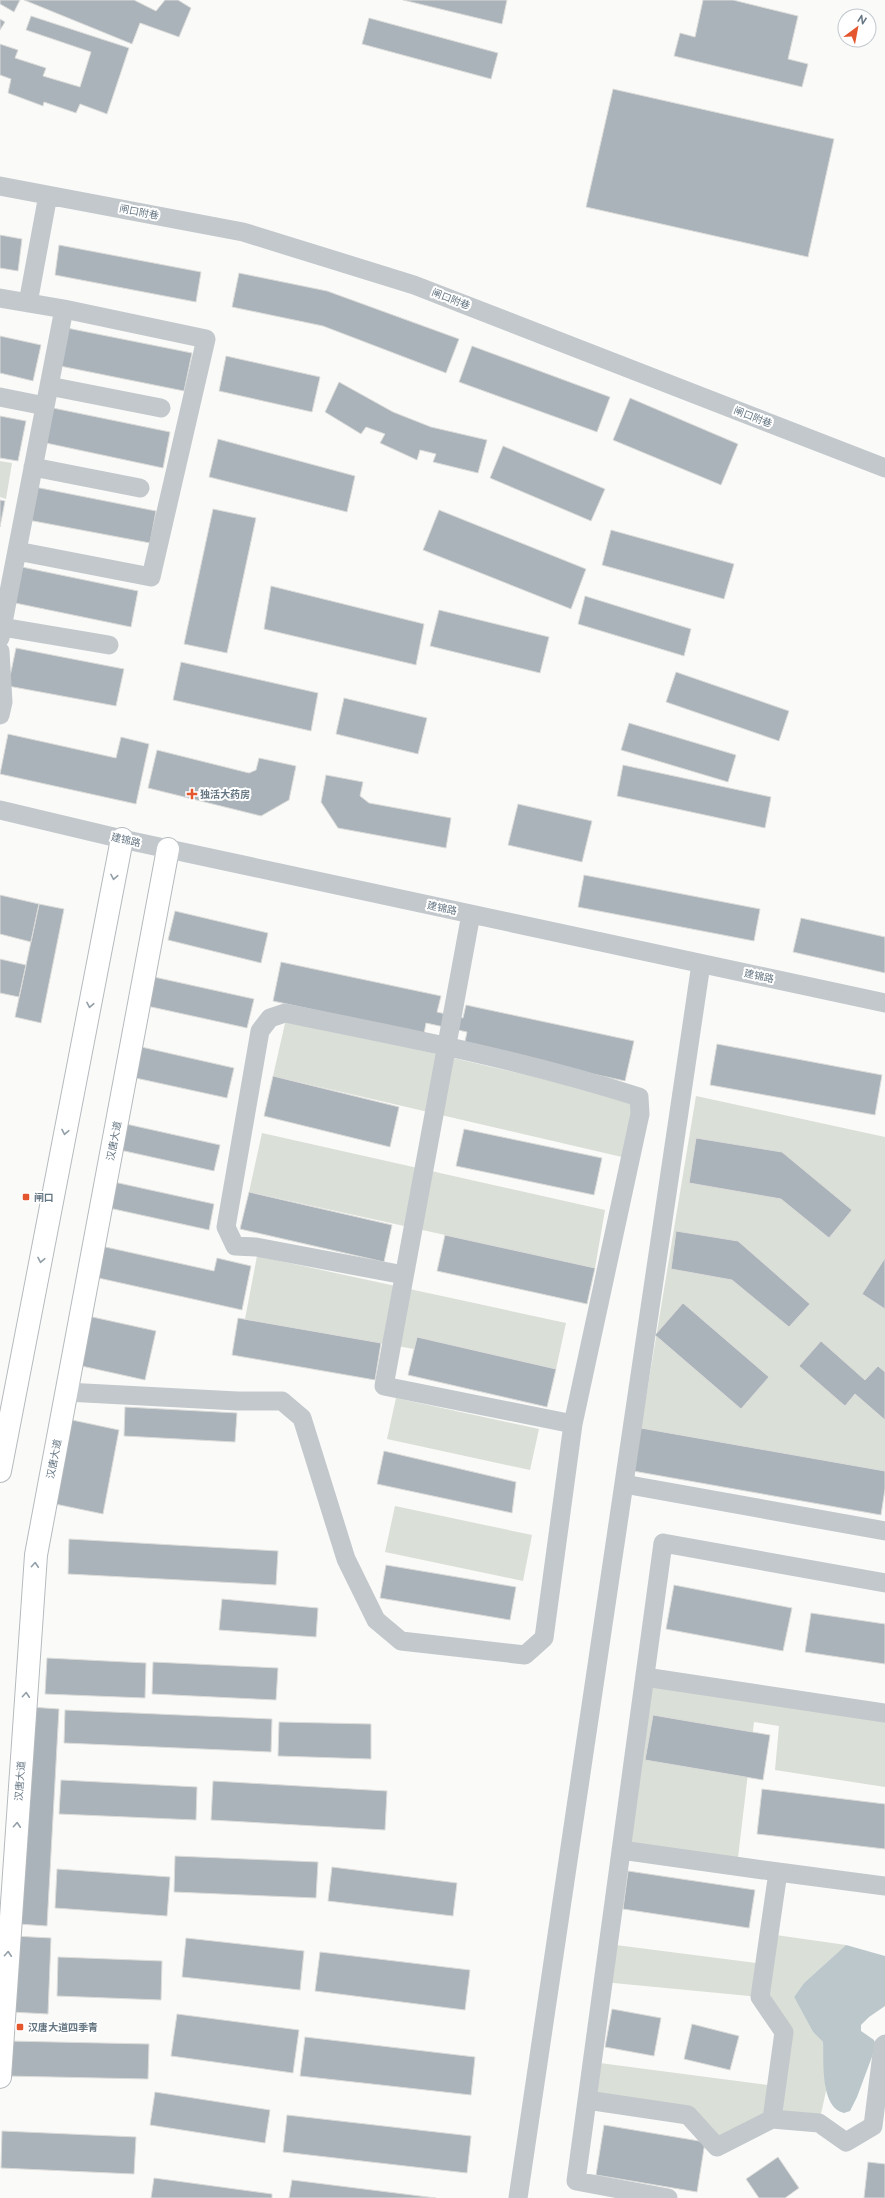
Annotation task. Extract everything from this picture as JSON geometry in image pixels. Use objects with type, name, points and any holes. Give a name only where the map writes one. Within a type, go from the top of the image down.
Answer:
[{"type":"main road","points":[[0,1470],[122,839]]},
{"type":"main road","name":"汉唐大道","points":[[0,2077],[36,1555],[168,849]]},
{"type":"street","name":"闸口附巷","points":[[0,186],[243,232],[414,285],[885,468]]},
{"type":"street","points":[[28,303],[48,195]]},
{"type":"street","points":[[0,298],[64,309],[206,339],[151,577],[11,557]]},
{"type":"street","points":[[64,309],[33,467],[11,557],[1,632],[109,645]]},
{"type":"street","points":[[49,386],[161,408]]},
{"type":"street","points":[[0,397],[45,406]]},
{"type":"street","points":[[33,467],[140,488]]},
{"type":"street","points":[[0,651],[3,702],[0,715]]},
{"type":"street","name":"建锦路","points":[[0,810],[122,839],[885,1003]]},
{"type":"street","points":[[470,914],[384,1386],[573,1424]]},
{"type":"street","points":[[518,2198],[701,964]]},
{"type":"street","points":[[66,1392],[237,1401],[282,1401],[302,1418],[346,1559],[376,1620],[402,1641],[525,1654],[544,1638],[573,1424],[640,1114],[639,1097],[576,1077],[446,1046],[285,1013],[270,1018],[260,1031],[226,1227],[235,1246],[256,1247],[404,1275]]},
{"type":"street","points":[[624,1484],[885,1531]]},
{"type":"street","points":[[668,2198],[576,2182],[664,1543],[885,1583]]},
{"type":"street","points":[[645,1677],[885,1713]]},
{"type":"street","points":[[621,1850],[885,1886]]},
{"type":"street","points":[[772,2118],[784,2032],[760,1996],[778,1872]]},
{"type":"street","points":[[587,2100],[688,2115],[717,2147],[772,2118],[819,2123],[846,2142],[879,2127],[883,2046],[885,2044]]},
{"type":"shaded area","points":[[0,461],[12,463],[6,499],[0,497]]},
{"type":"shaded area","points":[[286,1019],[634,1100],[622,1157],[273,1076]]},
{"type":"shaded area","points":[[696,1096],[885,1137],[885,1471],[641,1428]]},
{"type":"shaded area","points":[[262,1133],[605,1210],[595,1268],[249,1192]]},
{"type":"shaded area","points":[[257,1256],[566,1323],[556,1369],[417,1337],[414,1349],[245,1319]]},
{"type":"shaded area","points":[[396,1398],[539,1429],[530,1470],[387,1439]]},
{"type":"shaded area","points":[[395,1506],[532,1535],[523,1581],[385,1552]]},
{"type":"shaded area","points":[[645,1677],[885,1713],[885,1787],[775,1770],[779,1726],[754,1722],[737,1866],[621,1850]]},
{"type":"shaded area","points":[[769,1934],[846,1945],[804,1983],[794,1997],[813,2032],[823,2042],[826,2091],[819,2123],[772,2119],[717,2147],[688,2115],[587,2100],[592,2062],[776,2086],[784,2032],[760,1997],[603,1982],[608,1944],[764,1964]]},
{"type":"shaded area","points":[[846,1945],[885,1956],[885,2006],[869,2017],[861,2025],[861,2031],[874,2040],[876,2046],[857,2097],[850,2111],[844,2113],[836,2109],[831,2103],[827,2094],[824,2072],[823,2042],[813,2032],[794,1997],[804,1983]]},
{"type":"building","points":[[0,0],[20,0],[14,12],[0,4]]},
{"type":"building","points":[[24,0],[134,0],[156,11],[165,0],[178,0],[191,8],[179,37],[140,23],[132,44]]},
{"type":"building","points":[[403,0],[507,0],[502,24]]},
{"type":"building","points":[[703,0],[733,0],[798,16],[788,59],[808,64],[802,87],[674,56],[680,33],[695,37]]},
{"type":"building","points":[[31,16],[129,48],[107,114],[80,104],[76,113],[44,102],[43,106],[8,93],[11,79],[0,75],[0,44],[18,50],[15,58],[46,68],[43,76],[80,87],[91,52],[26,30]]},
{"type":"building","points":[[369,18],[498,53],[491,79],[362,44]]},
{"type":"building","points":[[0,19],[5,22],[0,30]]},
{"type":"building","points":[[613,89],[834,139],[808,257],[586,207]]},
{"type":"building","points":[[0,235],[22,239],[18,271],[0,268]]},
{"type":"building","points":[[59,245],[201,272],[196,302],[55,275]]},
{"type":"building","points":[[239,273],[327,291],[459,339],[446,373],[323,326],[232,307]]},
{"type":"building","points":[[67,328],[192,353],[184,391],[60,366]]},
{"type":"building","points":[[0,336],[41,345],[33,381],[0,373]]},
{"type":"building","points":[[472,346],[610,397],[597,432],[459,382]]},
{"type":"building","points":[[226,356],[320,377],[312,412],[219,391]]},
{"type":"building","points":[[339,382],[393,412],[431,427],[487,440],[478,473],[433,462],[436,454],[420,450],[417,460],[380,443],[385,434],[366,427],[361,434],[325,412]]},
{"type":"building","points":[[630,398],[738,444],[721,485],[613,440]]},
{"type":"building","points":[[53,408],[170,432],[163,468],[46,443]]},
{"type":"building","points":[[0,416],[26,421],[18,461],[0,458]]},
{"type":"building","points":[[218,439],[355,476],[347,512],[209,477]]},
{"type":"building","points":[[503,446],[605,489],[591,521],[490,478]]},
{"type":"building","points":[[35,487],[156,511],[150,543],[28,520]]},
{"type":"building","points":[[0,500],[5,501],[0,527]]},
{"type":"building","points":[[213,509],[256,518],[227,653],[184,644]]},
{"type":"building","points":[[439,510],[586,569],[571,609],[423,550]]},
{"type":"building","points":[[611,530],[734,564],[724,599],[602,565]]},
{"type":"building","points":[[22,567],[138,591],[131,627],[15,603]]},
{"type":"building","points":[[271,586],[424,624],[416,665],[264,629]]},
{"type":"building","points":[[585,596],[691,629],[684,656],[578,624]]},
{"type":"building","points":[[439,610],[549,637],[540,673],[430,646]]},
{"type":"building","points":[[16,648],[124,669],[116,706],[8,686]]},
{"type":"building","points":[[181,662],[318,693],[311,731],[173,700]]},
{"type":"building","points":[[676,672],[789,711],[779,741],[666,702]]},
{"type":"building","points":[[344,698],[427,718],[418,754],[336,734]]},
{"type":"building","points":[[629,723],[736,755],[728,782],[621,750]]},
{"type":"building","points":[[8,734],[116,758],[121,737],[149,744],[136,804],[0,774]]},
{"type":"building","points":[[157,750],[249,773],[256,770],[259,758],[296,766],[289,800],[261,816],[148,788]]},
{"type":"building","points":[[623,765],[771,797],[765,828],[617,796]]},
{"type":"building","points":[[326,775],[363,782],[360,796],[369,803],[451,818],[446,848],[338,828],[321,802]]},
{"type":"building","points":[[518,804],[592,821],[582,862],[508,845]]},
{"type":"building","points":[[584,875],[760,909],[754,941],[578,907]]},
{"type":"building","points":[[0,895],[39,904],[31,942],[0,934]]},
{"type":"building","points":[[39,904],[64,909],[41,1023],[15,1017]]},
{"type":"building","points":[[175,911],[268,933],[261,963],[168,940]]},
{"type":"building","points":[[801,918],[885,937],[885,973],[793,952]]},
{"type":"building","points":[[0,959],[26,965],[19,997],[0,993]]},
{"type":"building","points":[[281,962],[441,996],[437,1012],[463,1018],[466,1005],[634,1041],[625,1081],[464,1046],[467,1032],[426,1023],[424,1034],[273,1001]]},
{"type":"building","points":[[154,977],[254,999],[247,1028],[147,1006]]},
{"type":"building","points":[[717,1044],[882,1075],[875,1115],[710,1085]]},
{"type":"building","points":[[137,1046],[234,1068],[227,1098],[131,1077]]},
{"type":"building","points":[[273,1076],[399,1107],[390,1147],[264,1116]]},
{"type":"building","points":[[126,1124],[220,1145],[214,1171],[120,1150]]},
{"type":"building","points":[[464,1129],[602,1158],[594,1195],[456,1166]]},
{"type":"building","points":[[696,1138],[782,1152],[852,1210],[829,1238],[781,1199],[689,1183]]},
{"type":"building","points":[[114,1182],[214,1204],[209,1230],[109,1208]]},
{"type":"building","points":[[249,1192],[392,1225],[384,1262],[240,1229]]},
{"type":"building","points":[[676,1231],[738,1241],[810,1304],[789,1327],[732,1280],[671,1269]]},
{"type":"building","points":[[445,1235],[595,1268],[587,1304],[437,1271]]},
{"type":"building","points":[[101,1246],[214,1271],[217,1258],[251,1266],[242,1310],[94,1277]]},
{"type":"building","points":[[885,1258],[885,1309],[862,1294]]},
{"type":"building","points":[[683,1303],[769,1377],[741,1409],[655,1335]]},
{"type":"building","points":[[88,1316],[156,1331],[145,1380],[77,1365]]},
{"type":"building","points":[[238,1318],[381,1343],[375,1380],[232,1355]]},
{"type":"building","points":[[417,1337],[556,1369],[547,1407],[408,1375]]},
{"type":"building","points":[[821,1341],[865,1380],[878,1366],[885,1372],[885,1420],[855,1394],[845,1406],[799,1366]]},
{"type":"building","points":[[125,1407],[237,1413],[235,1442],[124,1436]]},
{"type":"building","points":[[72,1420],[119,1430],[103,1514],[55,1504]]},
{"type":"building","points":[[641,1428],[885,1471],[885,1489],[881,1515],[633,1471]]},
{"type":"building","points":[[384,1451],[516,1482],[512,1513],[377,1484]]},
{"type":"building","points":[[69,1539],[278,1551],[276,1585],[68,1574]]},
{"type":"building","points":[[386,1565],[516,1587],[510,1620],[380,1598]]},
{"type":"building","points":[[674,1585],[792,1608],[783,1651],[666,1629]]},
{"type":"building","points":[[222,1599],[318,1608],[316,1637],[219,1630]]},
{"type":"building","points":[[811,1613],[885,1624],[885,1664],[805,1652]]},
{"type":"building","points":[[47,1658],[146,1663],[145,1698],[45,1694]]},
{"type":"building","points":[[153,1662],[278,1668],[276,1700],[152,1694]]},
{"type":"building","points":[[31,1707],[59,1709],[47,1926],[19,1924]]},
{"type":"building","points":[[65,1710],[272,1719],[271,1752],[64,1743]]},
{"type":"building","points":[[653,1715],[770,1735],[763,1780],[645,1760]]},
{"type":"building","points":[[279,1722],[371,1724],[371,1759],[278,1756]]},
{"type":"building","points":[[61,1780],[197,1787],[196,1820],[59,1814]]},
{"type":"building","points":[[213,1781],[387,1791],[385,1830],[211,1820]]},
{"type":"building","points":[[762,1789],[885,1804],[885,1849],[757,1834]]},
{"type":"building","points":[[175,1856],[318,1862],[316,1898],[174,1892]]},
{"type":"building","points":[[332,1867],[457,1883],[453,1916],[328,1901]]},
{"type":"building","points":[[57,1869],[170,1877],[167,1916],[55,1908]]},
{"type":"building","points":[[628,1871],[755,1890],[749,1928],[623,1909]]},
{"type":"building","points":[[14,1936],[51,1938],[48,2014],[11,2012]]},
{"type":"building","points":[[186,1938],[304,1951],[300,1990],[182,1977]]},
{"type":"building","points":[[320,1952],[470,1970],[465,2010],[315,1991]]},
{"type":"building","points":[[58,1957],[162,1961],[161,2000],[57,1996]]},
{"type":"building","points":[[612,2009],[661,2018],[654,2056],[605,2047]]},
{"type":"building","points":[[177,2014],[299,2030],[293,2073],[171,2056]]},
{"type":"building","points":[[692,2024],[739,2036],[730,2070],[684,2059]]},
{"type":"building","points":[[305,2037],[475,2057],[471,2095],[300,2076]]},
{"type":"building","points":[[7,2041],[149,2044],[148,2079],[6,2076]]},
{"type":"building","points":[[155,2092],[270,2110],[265,2143],[150,2125]]},
{"type":"building","points":[[287,2115],[471,2136],[467,2173],[283,2152]]},
{"type":"building","points":[[604,2125],[705,2142],[697,2192],[596,2175]]},
{"type":"building","points":[[2,2131],[136,2137],[134,2174],[1,2168]]},
{"type":"building","points":[[778,2157],[799,2188],[785,2198],[759,2198],[746,2179]]},
{"type":"building","points":[[868,2162],[885,2164],[885,2198],[864,2198]]},
{"type":"building","points":[[154,2178],[272,2194],[272,2198],[151,2198]]},
{"type":"building","points":[[292,2180],[436,2198],[289,2198]]},
{"type":"place","name":"独活大药房","points":[[192,794]]},
{"type":"place","name":"闸口","points":[[26,1197]]},
{"type":"place","name":"汉唐大道四季青","points":[[20,2027]]}]
